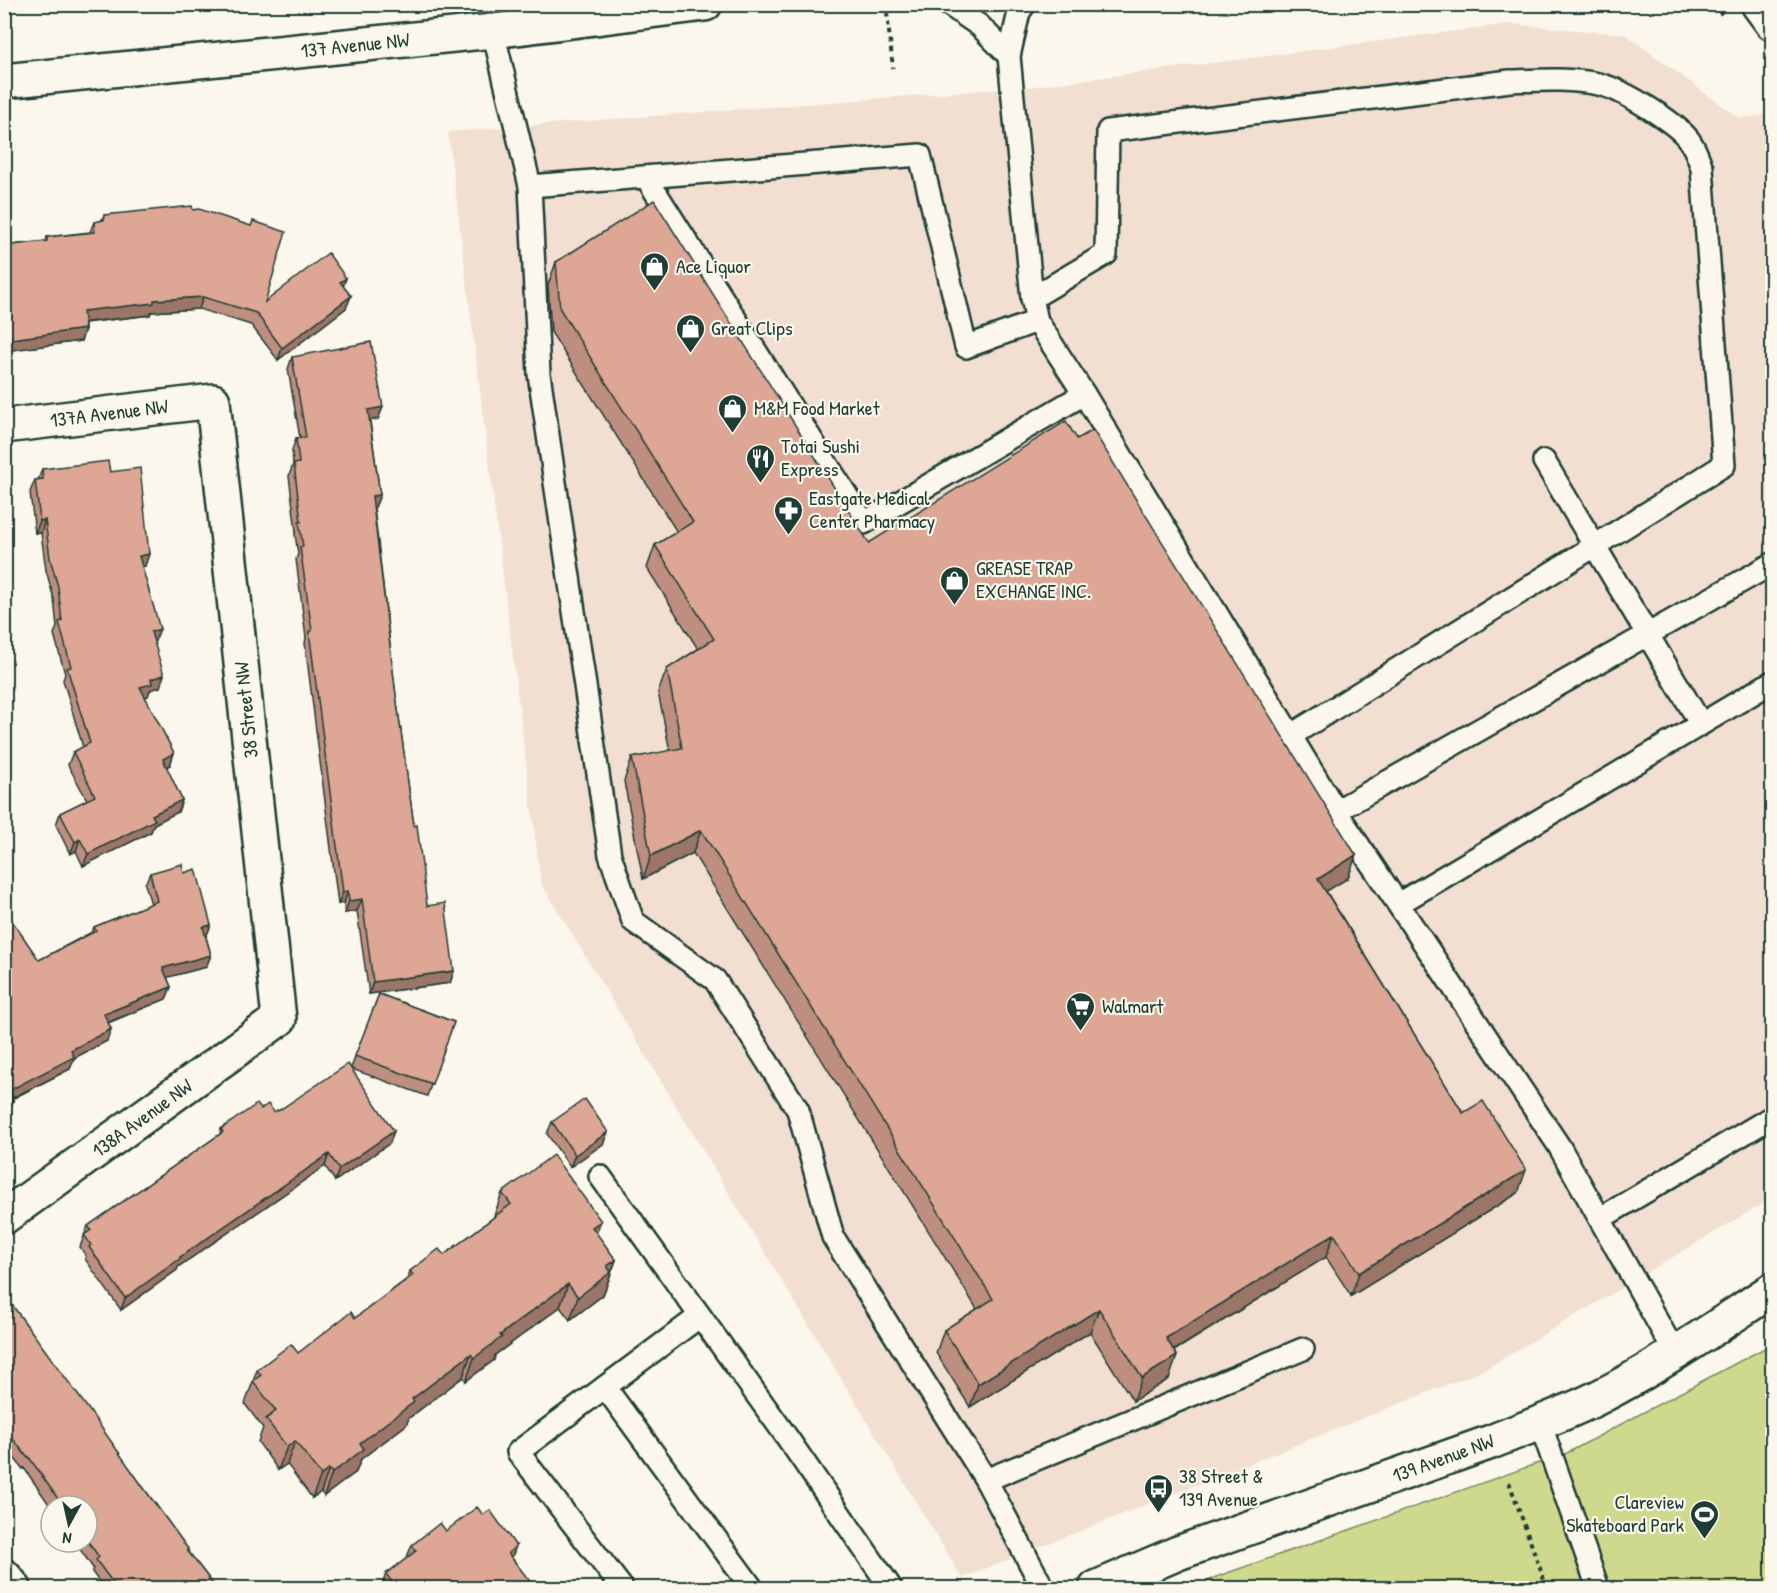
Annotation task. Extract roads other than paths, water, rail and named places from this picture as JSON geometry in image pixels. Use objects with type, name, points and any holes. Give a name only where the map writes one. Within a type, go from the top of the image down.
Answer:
[{"type":"street","name":"137 Avenue NW","points":[[4,81],[493,31],[705,4]]},
{"type":"street","points":[[1758,4],[1773,23]]},
{"type":"street","name":"137A Avenue NW","points":[[4,426],[213,401]]},
{"type":"street","name":"38 Street NW","points":[[213,401],[279,1019]]},
{"type":"street","name":"138A Avenue NW","points":[[4,1217],[279,1019]]},
{"type":"street","name":"139 Avenue NW","points":[[1096,1588],[1178,1553],[1540,1423],[1601,1396],[1675,1353],[1773,1290]]},
{"type":"street","points":[[4,1575],[14,1588]]},
{"type":"lane","points":[[948,4],[980,26],[1009,56]]},
{"type":"lane","points":[[1025,4],[1019,12],[1009,56],[1032,298],[1037,321],[1084,394],[1336,811],[1559,1146],[1675,1353]]},
{"type":"lane","points":[[493,31],[530,186],[539,374],[610,855],[633,921],[715,980],[798,1110],[833,1236],[986,1480],[1043,1588]]},
{"type":"lane","points":[[1032,298],[1106,254],[1108,131],[1510,81],[1563,80],[1601,84],[1635,99],[1668,121],[1691,141],[1702,168],[1724,465],[1290,736]]},
{"type":"lane","points":[[530,186],[920,155],[966,347],[1037,321]]},
{"type":"lane","points":[[646,177],[864,523],[1084,394]]},
{"type":"lane","points":[[1544,461],[1701,724]]},
{"type":"lane","points":[[1336,811],[1773,564]]},
{"type":"lane","points":[[1398,904],[1773,682]]},
{"type":"lane","points":[[1601,1218],[1773,1117]]},
{"type":"lane","points":[[600,1176],[784,1433],[891,1588]]},
{"type":"lane","points":[[622,1588],[518,1452],[700,1317]]},
{"type":"lane","points":[[986,1480],[1303,1349]]},
{"type":"lane","points":[[604,1387],[752,1588]]},
{"type":"lane","points":[[1540,1423],[1598,1588]]},
{"type":"place","name":"Ace Liquor","points":[[655,292]]},
{"type":"place","name":"Great Clips","points":[[690,354]]},
{"type":"place","name":"M&M Food Market","points":[[733,434]]},
{"type":"place","name":"Totai Sushi Express","points":[[760,484]]},
{"type":"place","name":"Eastgate Medical Center Pharmacy","points":[[788,536]]},
{"type":"place","name":"GREASE TRAP EXCHANGE INC.","points":[[955,606]]},
{"type":"place","name":"Walmart","points":[[1081,1032]]},
{"type":"place","name":"38 Street & 139 Avenue","points":[[1158,1514]]},
{"type":"place","name":"Clareview Skateboard Park","points":[[1705,1540]]}]
